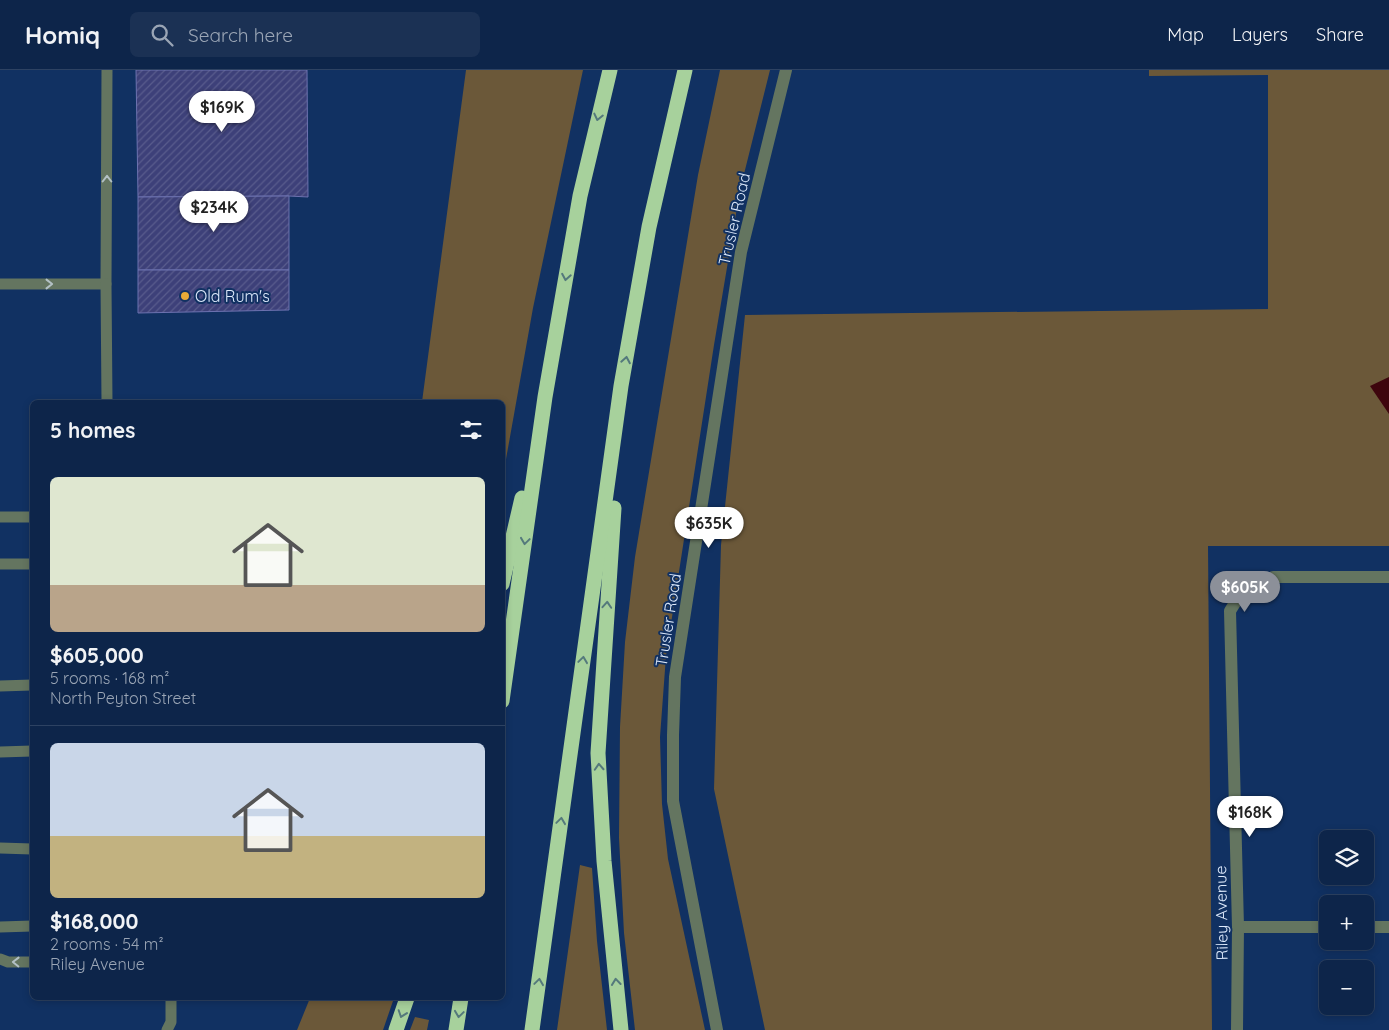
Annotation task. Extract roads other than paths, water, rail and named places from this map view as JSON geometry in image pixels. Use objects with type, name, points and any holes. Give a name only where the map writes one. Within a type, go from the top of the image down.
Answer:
[{"type":"highway","points":[[505,680],[545,397],[580,196],[610,70]]},
{"type":"highway","points":[[532,1030],[621,386],[649,227],[686,70]]},
{"type":"highway","points":[[621,386],[598,753],[604,861],[621,1030]]},
{"type":"highway","points":[[505,571],[545,397]]},
{"type":"highway","points":[[396,1030],[406,1000]]},
{"type":"highway","points":[[456,1030],[461,1000]]},
{"type":"street","name":"Trusler Road","points":[[717,1030],[673,801],[675,677],[741,252],[786,70]]},
{"type":"street","name":"Riley Avenue","points":[[1237,1030],[1238,927],[1230,610],[1243,590],[1273,577],[1389,578]]},
{"type":"street","points":[[1238,927],[1319,927]]},
{"type":"street","points":[[1374,927],[1389,928]]},
{"type":"lane","points":[[107,70],[107,400]]},
{"type":"lane","points":[[0,284],[106,284]]},
{"type":"lane","points":[[0,517],[30,517]]},
{"type":"lane","points":[[0,564],[30,564]]},
{"type":"lane","points":[[0,686],[30,685]]},
{"type":"lane","points":[[0,752],[30,751]]},
{"type":"lane","points":[[0,848],[30,848]]},
{"type":"lane","points":[[0,927],[30,926]]},
{"type":"lane","points":[[0,959],[8,962],[30,962]]},
{"type":"lane","points":[[167,1030],[171,1022],[171,1000]]},
{"type":"place","name":"Old Rum's","points":[[185,296]]}]
